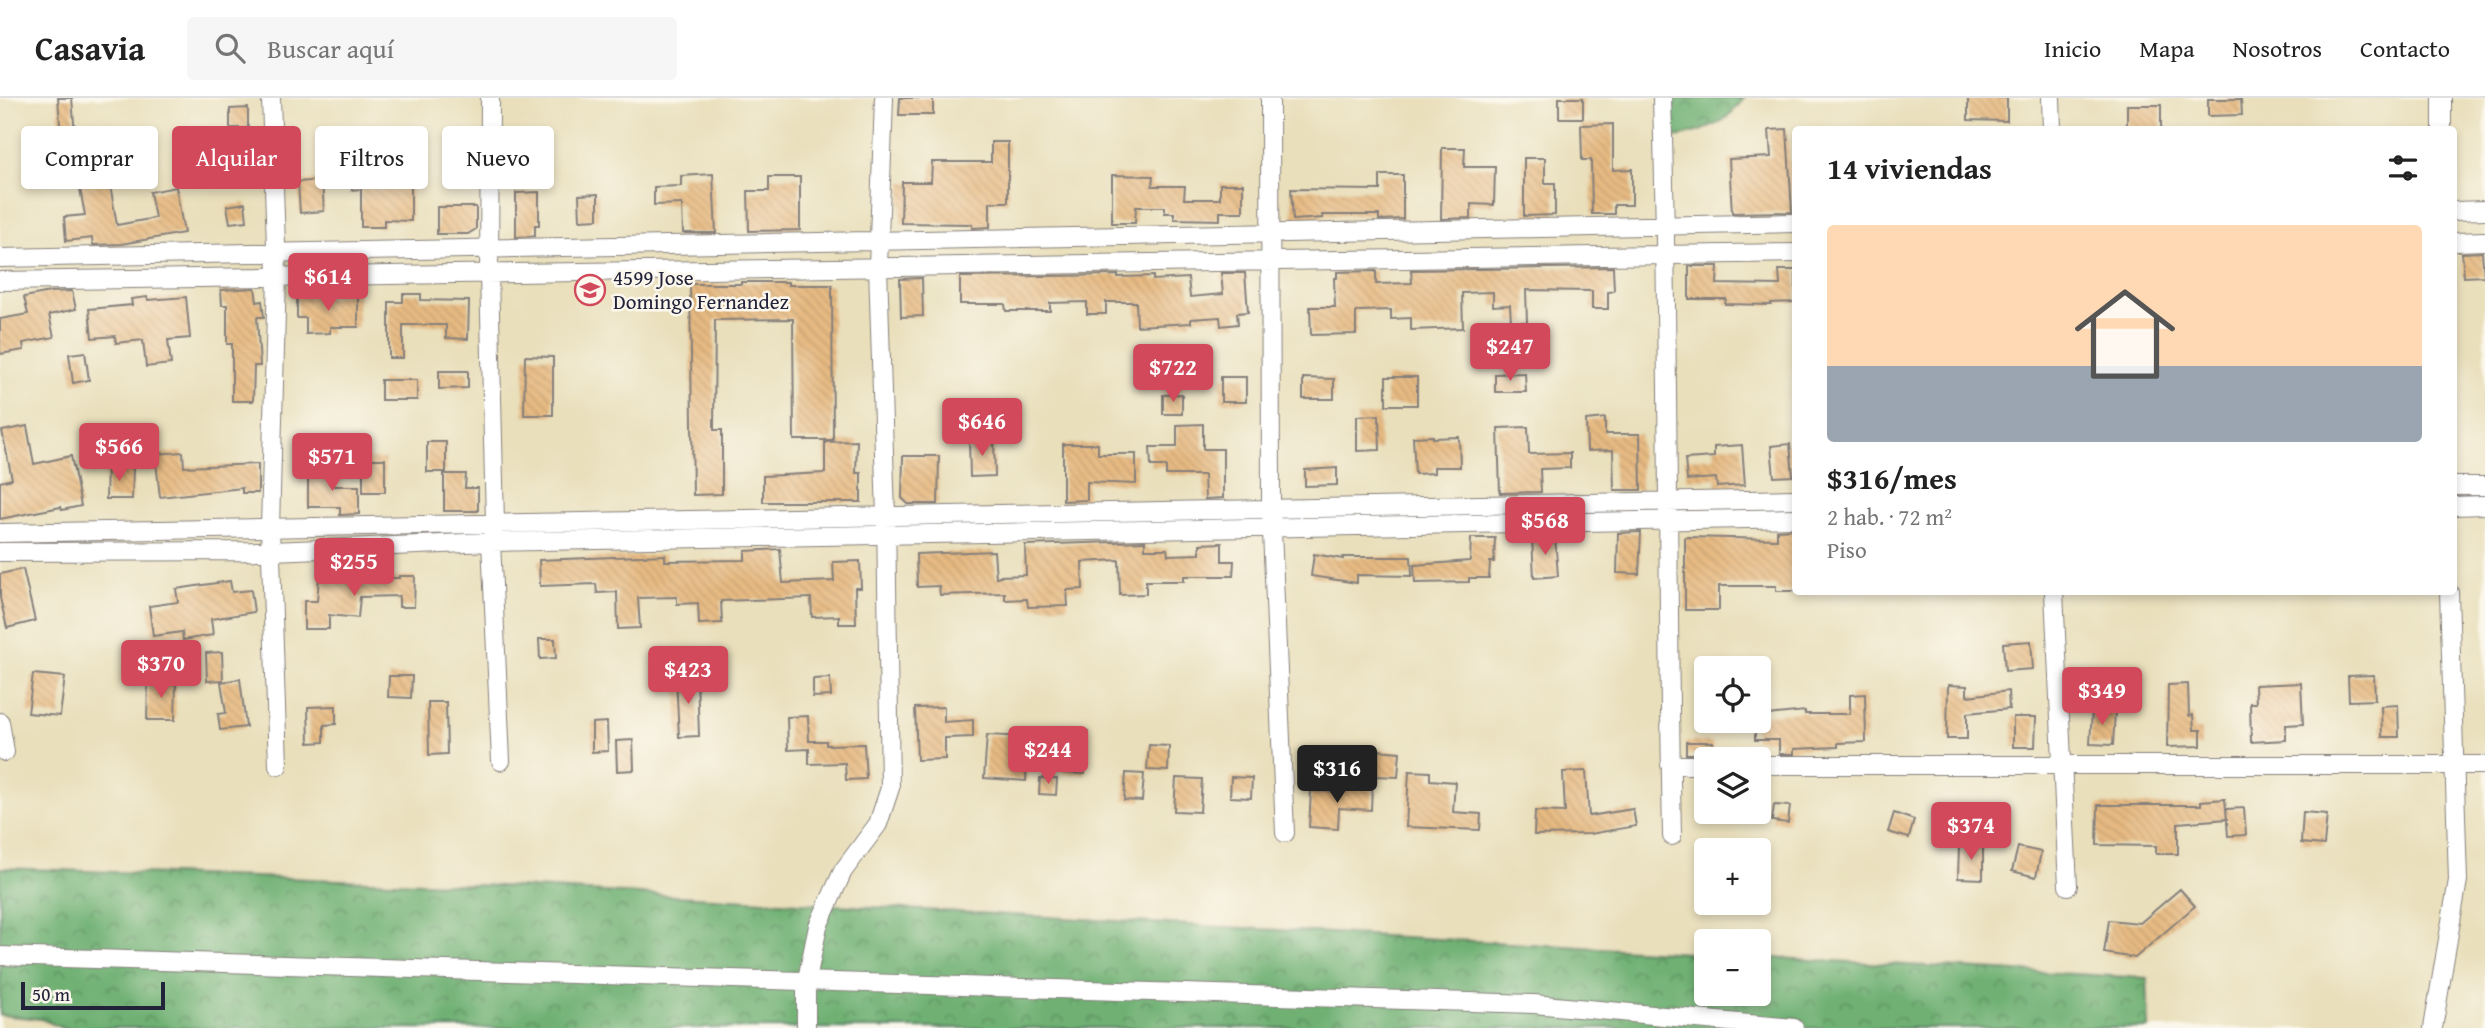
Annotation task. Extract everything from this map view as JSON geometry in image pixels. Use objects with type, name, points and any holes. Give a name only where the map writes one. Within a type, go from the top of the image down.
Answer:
[{"type":"street","points":[[271,98],[276,276],[270,527],[278,766]]},
{"type":"street","points":[[489,98],[489,273],[495,523],[491,542],[502,761]]},
{"type":"street","points":[[806,1028],[807,982],[818,926],[844,871],[878,824],[890,788],[886,516],[878,267],[884,98]]},
{"type":"street","points":[[1270,98],[1271,508],[1284,833]]},
{"type":"street","points":[[1662,98],[1667,255],[1666,501],[1672,836]]},
{"type":"street","points":[[2051,98],[2052,126]]},
{"type":"street","points":[[2442,98],[2442,126]]},
{"type":"street","points":[[2457,211],[2485,210]]},
{"type":"street","points":[[0,258],[1792,223]]},
{"type":"street","points":[[2457,242],[2485,241]]},
{"type":"street","points":[[0,281],[1792,253]]},
{"type":"street","points":[[2457,486],[2485,486]]},
{"type":"street","points":[[0,533],[1792,499]]},
{"type":"street","points":[[2457,506],[2485,505]]},
{"type":"street","points":[[0,552],[272,551],[491,542],[1792,518]]},
{"type":"street","points":[[2054,595],[2068,886]]},
{"type":"street","points":[[2433,1028],[2458,880],[2449,595]]},
{"type":"street","points":[[0,722],[5,752]]},
{"type":"street","points":[[1670,765],[1694,765]]},
{"type":"street","points":[[1771,765],[2485,765]]},
{"type":"street","points":[[0,956],[1534,1004],[1794,1028]]},
{"type":"green space","points":[[1677,98],[1744,98],[1726,118],[1714,126],[1673,137],[1669,123]]},
{"type":"green space","points":[[0,868],[479,885],[1694,953],[1694,1006],[1771,1006],[1771,958],[2147,978],[2149,1028],[63,1028],[41,1019],[0,1015]]},
{"type":"building","points":[[58,98],[72,98],[74,126],[60,126]]},
{"type":"building","points":[[900,98],[933,98],[933,115],[899,115]]},
{"type":"building","points":[[1559,98],[1583,98],[1583,118],[1559,118]]},
{"type":"building","points":[[1968,98],[2007,98],[2007,121],[1968,120]]},
{"type":"building","points":[[2208,99],[2241,99],[2242,115],[2208,116]]},
{"type":"building","points":[[2127,105],[2161,105],[2161,126],[2127,126]]},
{"type":"building","points":[[248,108],[248,126],[230,126],[230,109]]},
{"type":"building","points":[[1613,124],[1613,170],[1632,169],[1632,205],[1614,205],[1614,214],[1592,214],[1591,160],[1582,160],[1581,125]]},
{"type":"building","points":[[1787,129],[1792,212],[1732,213],[1729,159],[1771,157],[1769,130]]},
{"type":"building","points":[[991,142],[1008,142],[1008,202],[990,202],[990,227],[972,228],[972,224],[901,223],[902,182],[931,182],[932,162],[991,162]]},
{"type":"building","points":[[1442,148],[1465,148],[1464,167],[1495,167],[1494,205],[1471,204],[1471,218],[1441,219]]},
{"type":"building","points":[[1524,158],[1545,158],[1545,183],[1555,183],[1555,215],[1524,216]]},
{"type":"building","points":[[713,174],[716,233],[683,233],[682,204],[654,205],[654,187],[681,186],[681,176]]},
{"type":"building","points":[[1112,175],[1153,176],[1152,186],[1185,186],[1184,199],[1220,199],[1220,184],[1243,184],[1243,212],[1220,212],[1220,220],[1174,219],[1174,213],[1165,213],[1165,207],[1136,207],[1135,223],[1112,223]]},
{"type":"building","points":[[1380,175],[1403,175],[1403,219],[1379,220],[1379,215],[1322,215],[1323,218],[1293,220],[1291,189],[1380,190]]},
{"type":"building","points":[[769,177],[800,177],[800,230],[749,231],[748,191],[769,191]]},
{"type":"building","points":[[315,181],[315,189],[323,189],[324,211],[300,213],[298,189],[301,189],[301,182]]},
{"type":"building","points":[[172,188],[176,189],[184,233],[121,244],[93,245],[92,238],[66,241],[64,217],[85,215],[80,189],[111,189],[117,225],[155,218],[150,192]]},
{"type":"building","points":[[361,189],[411,189],[411,221],[384,220],[384,227],[361,227]]},
{"type":"building","points":[[539,192],[539,225],[535,225],[535,236],[516,237],[516,193]]},
{"type":"building","points":[[598,194],[598,219],[580,220],[579,195]]},
{"type":"building","points":[[245,203],[247,221],[230,223],[227,206]]},
{"type":"building","points":[[437,207],[476,207],[476,229],[468,234],[437,234]]},
{"type":"building","points":[[2482,252],[2484,276],[2464,277],[2462,253]]},
{"type":"building","points":[[1689,266],[1718,266],[1717,284],[1780,285],[1779,270],[1792,270],[1792,302],[1771,305],[1725,304],[1726,299],[1689,299]]},
{"type":"building","points":[[1613,267],[1614,291],[1608,292],[1608,309],[1592,309],[1592,291],[1526,290],[1527,322],[1511,322],[1510,305],[1493,306],[1493,292],[1462,293],[1463,328],[1411,330],[1411,318],[1391,319],[1391,310],[1358,311],[1356,334],[1311,335],[1310,307],[1335,307],[1334,278],[1337,278],[1337,272],[1376,271],[1376,284],[1412,283],[1411,270]]},
{"type":"building","points":[[1221,273],[1245,273],[1248,312],[1237,313],[1238,324],[1221,326],[1220,317],[1191,319],[1191,323],[1137,326],[1136,302],[1106,302],[1106,314],[1087,314],[1087,302],[1050,303],[1050,311],[1006,311],[1005,304],[960,304],[960,277],[1118,275],[1153,276],[1153,280],[1188,278],[1190,297],[1223,294]]},
{"type":"building","points":[[922,278],[923,316],[901,317],[900,279]]},
{"type":"building","points":[[741,282],[832,285],[833,440],[794,440],[793,319],[715,320],[714,430],[722,430],[722,494],[693,495],[690,284]]},
{"type":"building","points":[[255,288],[257,302],[262,301],[264,317],[257,317],[260,366],[254,366],[253,401],[232,401],[232,344],[227,344],[227,305],[222,305],[221,290]]},
{"type":"building","points":[[72,291],[76,309],[49,315],[54,337],[23,343],[24,350],[0,354],[0,319],[28,314],[24,297]]},
{"type":"building","points":[[403,294],[421,294],[421,300],[469,301],[468,339],[446,338],[446,325],[403,325],[403,358],[389,358],[389,302],[403,302]]},
{"type":"building","points":[[358,295],[358,327],[330,327],[330,333],[306,334],[306,318],[297,318],[297,297]]},
{"type":"building","points":[[147,297],[148,300],[186,297],[190,338],[168,340],[171,364],[146,367],[143,340],[116,343],[115,336],[92,338],[89,309],[132,305],[131,299]]},
{"type":"building","points":[[85,352],[89,380],[73,383],[69,354]]},
{"type":"building","points":[[525,356],[553,357],[553,415],[524,415]]},
{"type":"building","points":[[439,371],[468,371],[468,388],[439,389]]},
{"type":"building","points":[[1525,373],[1526,392],[1495,392],[1495,374]]},
{"type":"building","points":[[1221,377],[1246,377],[1246,402],[1221,402]]},
{"type":"building","points":[[1386,377],[1417,377],[1417,405],[1386,405]]},
{"type":"building","points":[[1303,378],[1334,379],[1334,399],[1303,399]]},
{"type":"building","points":[[381,380],[417,380],[417,400],[381,400]]},
{"type":"building","points":[[1182,394],[1182,414],[1163,414],[1163,395]]},
{"type":"building","points":[[1379,415],[1380,450],[1357,451],[1357,416]]},
{"type":"building","points":[[1605,418],[1605,434],[1640,434],[1641,490],[1614,490],[1613,450],[1587,451],[1586,420]]},
{"type":"building","points":[[1203,424],[1203,449],[1223,449],[1223,498],[1205,499],[1204,475],[1166,475],[1166,466],[1151,466],[1150,447],[1177,447],[1177,425]]},
{"type":"building","points":[[27,426],[34,464],[71,456],[81,506],[62,510],[61,507],[0,519],[0,482],[12,479],[2,431]]},
{"type":"building","points":[[1528,427],[1529,454],[1570,453],[1570,468],[1540,469],[1541,492],[1500,493],[1498,428]]},
{"type":"building","points":[[1413,437],[1459,437],[1460,467],[1434,467],[1434,473],[1415,474]]},
{"type":"building","points":[[969,439],[994,439],[995,476],[970,477]]},
{"type":"building","points":[[857,441],[856,473],[861,473],[861,502],[763,502],[763,476],[825,473],[825,442]]},
{"type":"building","points":[[427,442],[446,442],[446,472],[427,472]]},
{"type":"building","points":[[1063,444],[1098,444],[1098,454],[1136,454],[1136,484],[1087,482],[1087,500],[1063,501]]},
{"type":"building","points":[[1790,444],[1792,476],[1774,477],[1771,446]]},
{"type":"building","points":[[1742,445],[1745,485],[1717,487],[1716,478],[1687,480],[1685,459],[1714,457],[1714,447]]},
{"type":"building","points":[[183,452],[184,467],[258,464],[258,493],[242,493],[242,488],[160,497],[155,454]]},
{"type":"building","points":[[903,456],[939,456],[938,504],[908,504],[902,498]]},
{"type":"building","points":[[363,459],[385,459],[385,492],[363,492]]},
{"type":"building","points":[[107,467],[133,467],[132,499],[106,499]]},
{"type":"building","points":[[1337,468],[1337,485],[1305,486],[1305,470]]},
{"type":"building","points":[[308,471],[334,471],[334,486],[359,486],[359,514],[340,515],[340,507],[308,507]]},
{"type":"building","points":[[444,474],[466,474],[465,488],[478,488],[478,511],[444,511]]},
{"type":"building","points":[[1792,529],[1792,591],[1776,591],[1776,586],[1719,586],[1719,610],[1685,610],[1685,537],[1777,539],[1777,530]]},
{"type":"building","points":[[1641,532],[1639,574],[1617,573],[1618,533]]},
{"type":"building","points":[[1555,536],[1558,576],[1534,578],[1532,538]]},
{"type":"building","points":[[1471,538],[1495,538],[1494,562],[1490,562],[1489,578],[1469,578],[1469,582],[1415,583],[1414,565],[1470,561]]},
{"type":"building","points":[[1145,541],[1145,549],[1167,549],[1168,555],[1200,554],[1200,544],[1222,543],[1222,561],[1234,561],[1233,576],[1184,576],[1184,581],[1146,581],[1146,594],[1120,595],[1119,560],[1082,562],[1083,589],[1067,590],[1068,606],[1028,607],[1027,599],[1005,600],[1005,593],[940,595],[939,586],[917,587],[916,554],[994,551],[996,578],[1026,575],[1025,545]]},
{"type":"building","points":[[780,549],[783,583],[834,581],[833,562],[860,561],[861,588],[855,588],[856,624],[839,624],[839,616],[812,617],[811,598],[721,601],[722,623],[699,624],[698,603],[677,604],[677,597],[638,598],[640,628],[618,629],[617,592],[597,593],[596,584],[540,586],[539,560],[665,555],[665,561],[745,560],[745,551]]},
{"type":"building","points":[[1314,554],[1343,559],[1411,557],[1412,576],[1357,575],[1357,583],[1311,576]]},
{"type":"building","points":[[23,569],[35,621],[7,628],[0,598],[0,574]]},
{"type":"building","points":[[415,576],[414,607],[399,607],[399,596],[360,597],[358,618],[329,615],[329,629],[304,629],[304,601],[317,601],[319,578],[371,582],[371,578]]},
{"type":"building","points":[[230,581],[232,592],[251,590],[254,612],[211,619],[213,635],[183,640],[182,632],[153,636],[149,606],[178,602],[176,589]]},
{"type":"building","points":[[539,639],[555,639],[556,658],[540,659]]},
{"type":"building","points":[[2031,641],[2033,669],[2005,671],[2003,643]]},
{"type":"building","points":[[222,652],[223,680],[207,681],[206,653]]},
{"type":"building","points":[[33,674],[65,677],[60,716],[28,713]]},
{"type":"building","points":[[2374,675],[2375,700],[2349,701],[2348,676]]},
{"type":"building","points":[[389,676],[412,676],[411,698],[388,697]]},
{"type":"building","points":[[697,676],[699,736],[679,737],[676,677]]},
{"type":"building","points":[[830,678],[831,696],[813,697],[813,679]]},
{"type":"building","points":[[240,679],[246,727],[220,730],[218,714],[226,713],[221,682]]},
{"type":"building","points":[[148,680],[176,681],[175,720],[147,720]]},
{"type":"building","points":[[2301,683],[2303,724],[2286,725],[2286,740],[2251,742],[2250,703],[2256,703],[2255,685]]},
{"type":"building","points":[[2188,684],[2189,716],[2193,715],[2194,730],[2201,730],[2201,746],[2167,747],[2168,685]]},
{"type":"building","points":[[1948,685],[1967,686],[1967,696],[2008,691],[2009,709],[1967,713],[1967,739],[1947,739]]},
{"type":"building","points":[[1865,694],[1866,742],[1838,743],[1838,747],[1794,749],[1794,754],[1779,754],[1779,740],[1755,740],[1755,733],[1771,733],[1771,715],[1805,711],[1805,714],[1850,714],[1850,695]]},
{"type":"building","points":[[428,702],[446,702],[447,754],[429,755]]},
{"type":"building","points":[[2398,705],[2399,737],[2382,737],[2381,706]]},
{"type":"building","points":[[336,706],[336,724],[324,725],[324,742],[309,743],[308,707]]},
{"type":"building","points":[[944,707],[944,722],[973,720],[973,737],[945,738],[945,759],[917,760],[915,708]]},
{"type":"building","points":[[2092,710],[2115,711],[2113,745],[2090,744]]},
{"type":"building","points":[[808,716],[809,741],[826,741],[826,745],[864,744],[866,779],[846,780],[845,763],[809,764],[809,749],[788,750],[787,717]]},
{"type":"building","points":[[2013,717],[2036,717],[2035,747],[2013,747]]},
{"type":"building","points":[[607,722],[608,751],[592,752],[592,723]]},
{"type":"building","points":[[1065,729],[1088,731],[1085,774],[1063,773]]},
{"type":"building","points":[[987,735],[1028,737],[1026,781],[984,778]]},
{"type":"building","points":[[633,740],[634,770],[617,771],[616,741]]},
{"type":"building","points":[[1686,742],[1713,742],[1713,747],[1694,747],[1694,754],[1686,754]]},
{"type":"building","points":[[1149,745],[1169,746],[1168,771],[1147,770]]},
{"type":"building","points":[[1376,750],[1400,752],[1398,777],[1375,776]]},
{"type":"building","points":[[1409,771],[1430,772],[1430,780],[1455,782],[1453,812],[1481,814],[1480,830],[1406,827]]},
{"type":"building","points":[[1586,771],[1589,816],[1633,809],[1636,826],[1590,834],[1534,835],[1535,811],[1565,812],[1563,772]]},
{"type":"building","points":[[1126,773],[1144,774],[1142,801],[1124,800]]},
{"type":"building","points":[[1231,777],[1252,778],[1251,798],[1230,797]]},
{"type":"building","points":[[1040,778],[1057,779],[1056,795],[1039,794]]},
{"type":"building","points":[[1176,778],[1202,779],[1200,812],[1174,811]]},
{"type":"building","points":[[1340,785],[1372,787],[1371,810],[1339,808],[1338,829],[1309,827],[1311,791],[1340,792]]},
{"type":"building","points":[[2225,799],[2227,819],[2178,823],[2178,854],[2156,854],[2156,846],[2097,845],[2098,805],[2201,805],[2201,801]]},
{"type":"building","points":[[1774,805],[1790,806],[1788,823],[1772,821]]},
{"type":"building","points":[[2244,808],[2246,835],[2228,836],[2226,809]]},
{"type":"building","points":[[2303,812],[2327,814],[2324,845],[2301,843]]},
{"type":"building","points":[[1894,813],[1914,820],[1909,838],[1888,832]]},
{"type":"building","points":[[1983,845],[1983,879],[1958,878],[1959,846]]},
{"type":"building","points":[[2018,847],[2041,852],[2036,877],[2012,871]]},
{"type":"building","points":[[2180,889],[2195,906],[2135,958],[2104,953],[2109,920],[2140,923]]},
{"type":"place","name":"4599 Jose Domingo Fernandez","points":[[590,290]]}]
